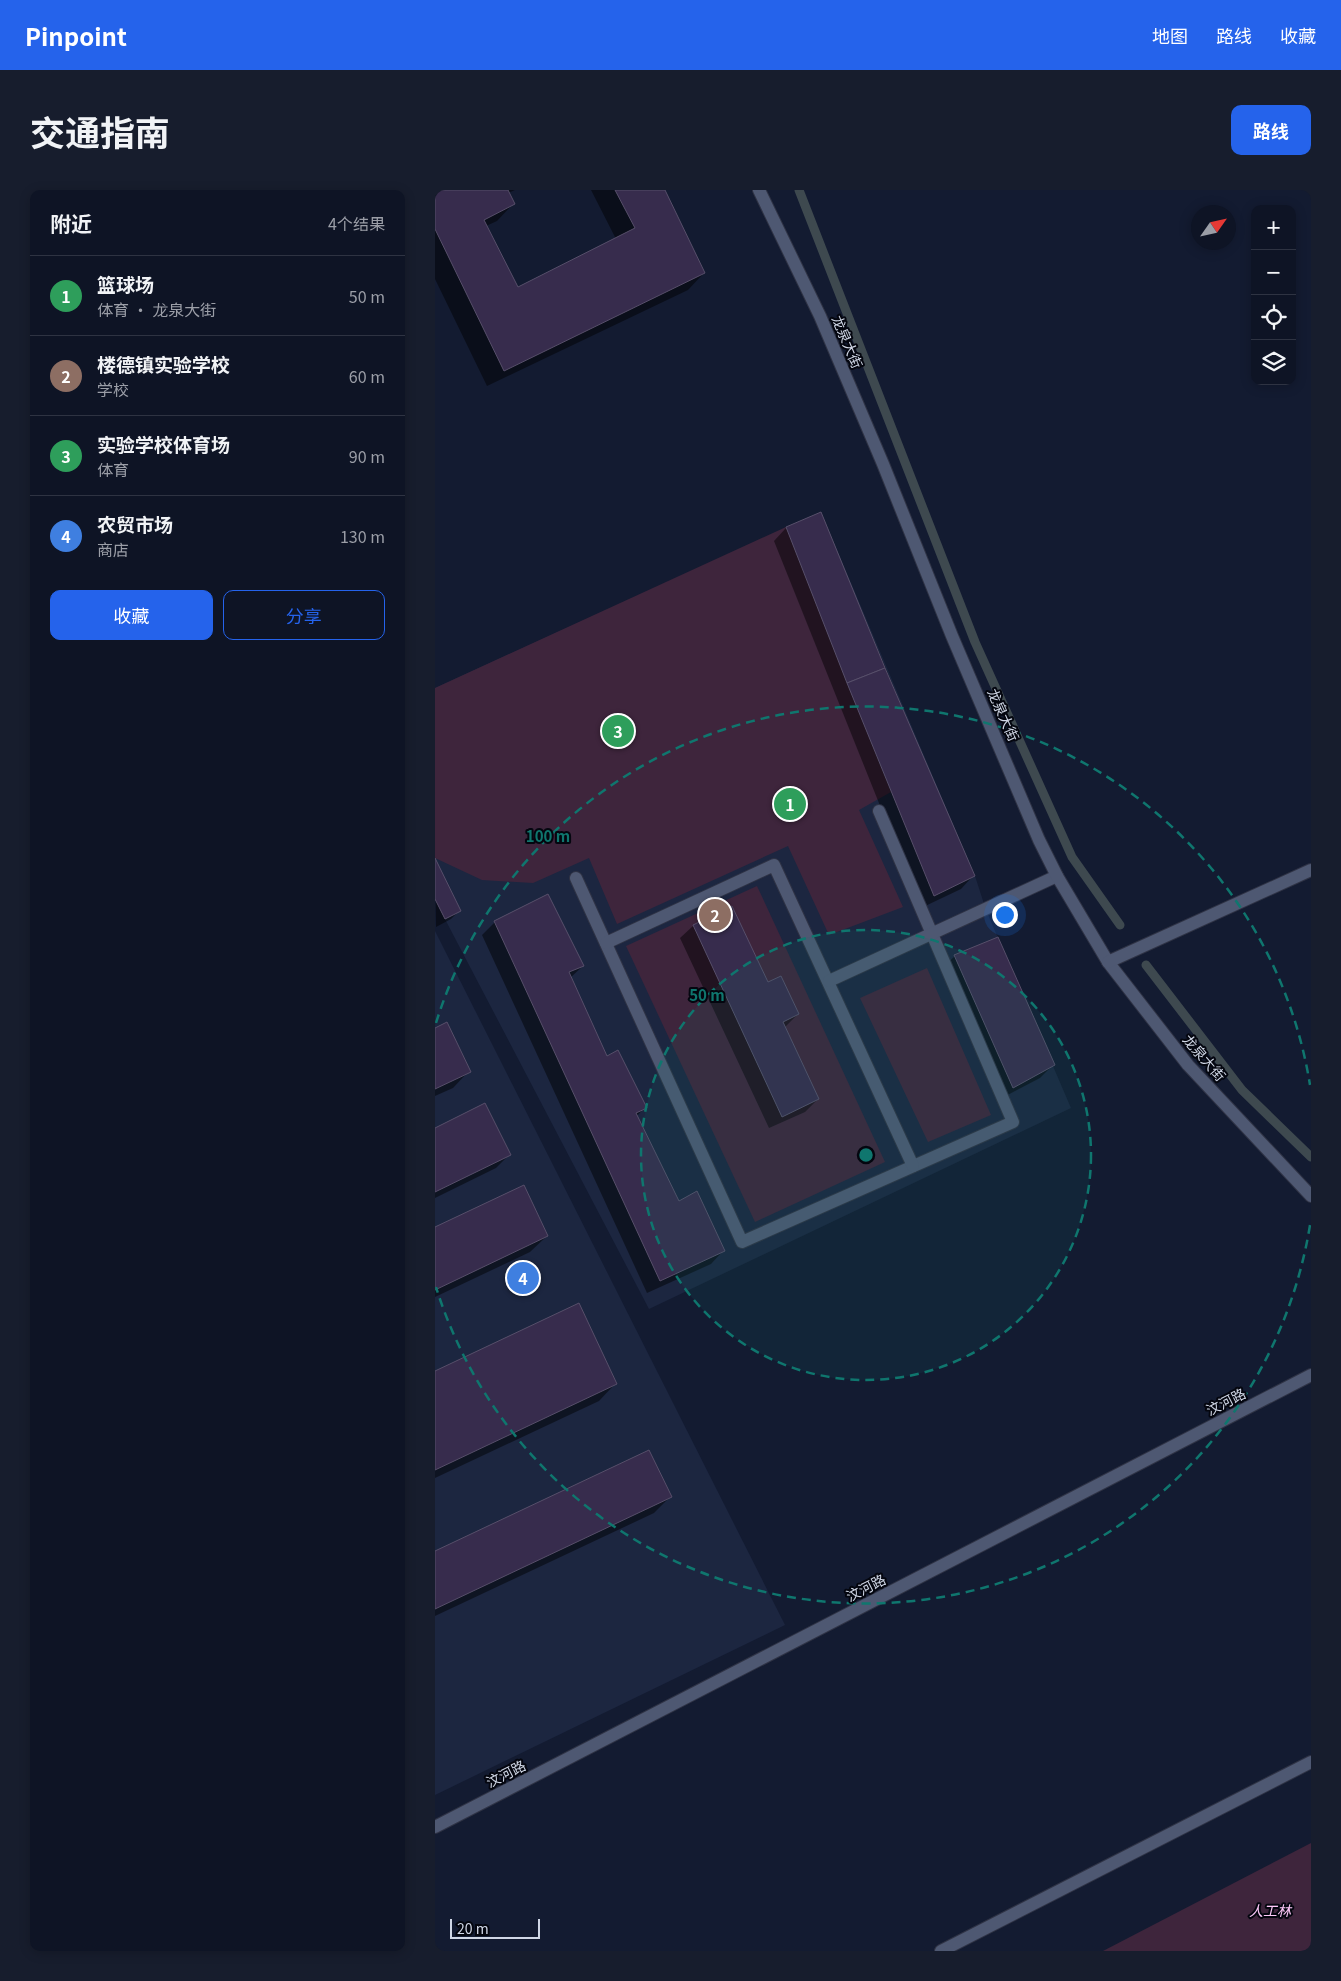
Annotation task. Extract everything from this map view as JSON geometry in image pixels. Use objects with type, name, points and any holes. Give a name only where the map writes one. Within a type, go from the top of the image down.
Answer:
[{"type":"street","name":"龙泉大街","points":[[759,190],[820,316],[883,464],[952,636],[1039,840],[1057,876],[1108,962],[1188,1065],[1311,1196]]},
{"type":"street","points":[[576,878],[742,1242],[1013,1122],[879,810]]},
{"type":"street","points":[[606,944],[774,865],[913,1166]]},
{"type":"street","points":[[1108,962],[1311,870]]},
{"type":"street","points":[[829,981],[1057,876]]},
{"type":"street","name":"汶河路","points":[[435,1827],[1311,1375]]},
{"type":"street","points":[[941,1951],[1311,1762]]},
{"type":"shaded area","points":[[821,512],[975,876],[986,910],[1071,1108],[649,1309],[435,900],[435,688]]},
{"type":"shaded area","points":[[435,931],[785,1625],[435,1795]]},
{"type":"green space","points":[[786,527],[891,792],[859,810],[903,907],[829,935],[788,846],[617,924],[589,858],[533,883],[482,880],[435,858],[435,688]]},
{"type":"green space","points":[[757,886],[885,1162],[755,1222],[626,946]]},
{"type":"green space","points":[[927,968],[991,1115],[928,1142],[860,998]]},
{"type":"green space","name":"人工林","points":[[1311,1843],[1311,1951],[1103,1951]]},
{"type":"building","points":[[435,190],[508,190],[515,204],[484,220],[518,287],[635,228],[615,190],[665,190],[705,273],[504,371],[435,229]]},
{"type":"building","points":[[821,512],[885,668],[847,683],[786,527]]},
{"type":"building","points":[[885,668],[975,876],[934,896],[847,683]]},
{"type":"building","points":[[435,858],[461,911],[445,919],[435,899]]},
{"type":"building","points":[[548,894],[584,966],[569,972],[607,1056],[618,1050],[647,1108],[636,1113],[679,1201],[697,1191],[725,1251],[660,1281],[494,921]]},
{"type":"building","points":[[732,906],[768,982],[781,976],[799,1014],[783,1022],[819,1099],[782,1117],[693,925]]},
{"type":"building","points":[[998,937],[1055,1065],[1013,1088],[954,955]]},
{"type":"building","points":[[447,1022],[471,1072],[435,1089],[435,1028]]},
{"type":"building","points":[[485,1103],[511,1155],[435,1192],[435,1128]]},
{"type":"building","points":[[524,1185],[548,1236],[435,1290],[435,1227]]},
{"type":"building","points":[[579,1303],[617,1384],[435,1470],[435,1371]]},
{"type":"building","points":[[649,1450],[672,1497],[435,1609],[435,1551]]},
{"type":"waterway","points":[[799,190],[975,642],[1072,857],[1120,925]]},
{"type":"waterway","points":[[1146,965],[1242,1090],[1311,1157]]},
{"type":"place","name":"实验学校体育场","points":[[618,731]]},
{"type":"place","name":"篮球场","points":[[790,804]]},
{"type":"place","name":"楼德镇实验学校","points":[[715,915]]},
{"type":"place","name":"农贸市场","points":[[523,1278]]}]
